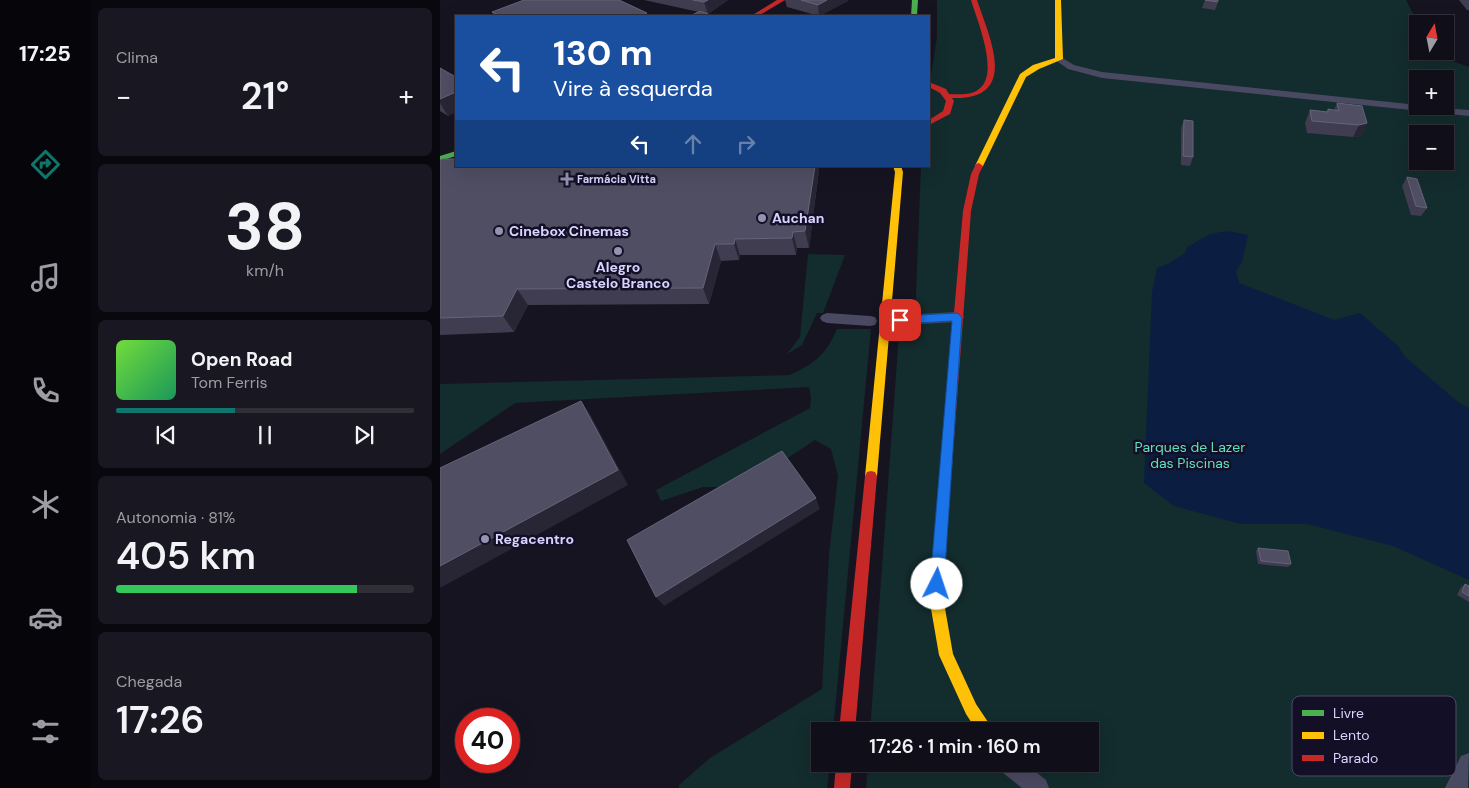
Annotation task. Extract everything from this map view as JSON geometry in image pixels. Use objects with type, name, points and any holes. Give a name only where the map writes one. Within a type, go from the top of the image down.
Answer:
[{"type":"street","points":[[756,15],[782,0]]},
{"type":"street","points":[[914,15],[915,0]]},
{"type":"street","points":[[930,84],[943,91],[948,96],[962,98],[982,93],[988,87],[992,77],[992,62],[974,0]]},
{"type":"street","points":[[1058,0],[1059,59]]},
{"type":"street","points":[[980,722],[971,709],[946,655],[936,597],[957,317],[968,211],[975,174],[1023,76],[1036,67],[1059,59],[1071,66],[1102,75],[1469,113]]},
{"type":"street","points":[[930,122],[986,100],[996,91],[1001,73],[992,62]]},
{"type":"street","points":[[941,117],[949,106],[948,96]]},
{"type":"street","points":[[440,159],[455,153]]},
{"type":"street","points":[[440,166],[455,164]]},
{"type":"street","points":[[848,722],[899,168]]},
{"type":"street","points":[[900,320],[957,317]]},
{"type":"street","points":[[828,318],[870,321]]},
{"type":"street","points":[[1456,788],[1469,764]]},
{"type":"street","points":[[842,788],[843,772]]},
{"type":"street","points":[[1019,772],[1038,788]]},
{"type":"green space","name":"Parques de Lazer das Piscinas","points":[[937,0],[1406,0],[1414,15],[1409,15],[1409,60],[1450,60],[1469,67],[1469,788],[866,788],[867,772],[1099,772],[1099,722],[871,722],[900,320],[915,319],[921,167],[930,167],[930,82],[937,37]]},
{"type":"green space","points":[[808,254],[845,255],[823,313],[817,313],[802,345],[787,354],[800,337]]},
{"type":"green space","points":[[837,329],[871,329],[834,722],[811,722],[811,772],[829,772],[827,788],[679,788],[679,785],[710,758],[822,689],[829,554],[838,476],[831,449],[815,440],[780,463],[725,487],[703,487],[661,501],[656,490],[810,408],[811,397],[809,387],[515,403],[440,454],[440,384],[790,375],[813,362],[828,346]]},
{"type":"water","points":[[1227,231],[1248,235],[1242,261],[1236,272],[1239,283],[1334,320],[1360,313],[1398,346],[1405,357],[1458,402],[1469,408],[1469,580],[1393,546],[1307,524],[1241,524],[1174,506],[1144,483],[1152,292],[1157,268],[1168,264],[1185,253],[1187,247],[1210,234]]},
{"type":"building","points":[[524,0],[619,0],[647,13],[642,15],[498,15],[492,12]]},
{"type":"building","points":[[801,0],[827,0],[818,5]]},
{"type":"building","points":[[700,11],[708,14],[706,15],[692,15]]},
{"type":"building","points":[[440,68],[455,76],[455,92],[440,99]]},
{"type":"building","points":[[1337,103],[1362,106],[1367,123],[1359,125],[1312,121],[1310,110],[1328,112],[1328,109],[1339,111]]},
{"type":"building","points":[[1184,120],[1193,121],[1193,157],[1183,156]]},
{"type":"building","name":"Alegro Castelo Branco","points":[[455,159],[455,167],[815,167],[805,231],[793,232],[792,238],[735,239],[734,244],[715,244],[703,288],[517,289],[503,316],[440,318],[440,160]]},
{"type":"building","points":[[1407,177],[1417,179],[1427,208],[1416,206]]},
{"type":"building","name":"Regacentro","points":[[581,401],[618,470],[440,566],[440,468]]},
{"type":"building","points":[[782,451],[816,498],[656,597],[627,540]]},
{"type":"building","points":[[1258,548],[1288,551],[1291,564],[1261,561]]},
{"type":"building","points":[[1465,584],[1469,586],[1469,596],[1462,592]]},
{"type":"traffic: fast","points":[[914,15],[915,0]]},
{"type":"traffic: fast","points":[[440,159],[455,153]]},
{"type":"traffic: slow","points":[[979,166],[1023,76],[1036,67],[1059,59],[1058,0]]},
{"type":"traffic: slow","points":[[871,476],[899,172],[897,167]]},
{"type":"traffic: slow","points":[[944,494],[936,597],[946,655],[971,709],[980,722]]},
{"type":"traffic: jam","points":[[756,15],[782,0]]},
{"type":"traffic: jam","points":[[948,96],[974,95],[982,91],[989,84],[991,74],[989,48],[974,0]]},
{"type":"traffic: jam","points":[[930,84],[943,91],[950,101],[947,112],[930,122]]},
{"type":"traffic: jam","points":[[944,494],[967,211],[975,174],[979,166]]},
{"type":"traffic: jam","points":[[848,722],[871,476]]},
{"type":"traffic: jam","points":[[842,788],[843,772]]},
{"type":"place","name":"Farmácia Vitta","points":[[567,179]]},
{"type":"place","name":"Auchan","points":[[762,218]]},
{"type":"place","name":"Cinebox Cinemas","points":[[499,231]]},
{"type":"place","name":"Alegro Castelo Branco","points":[[618,251]]},
{"type":"place","name":"Regacentro","points":[[485,539]]},
{"type":"route","points":[[900,320],[957,317],[937,584]]}]
